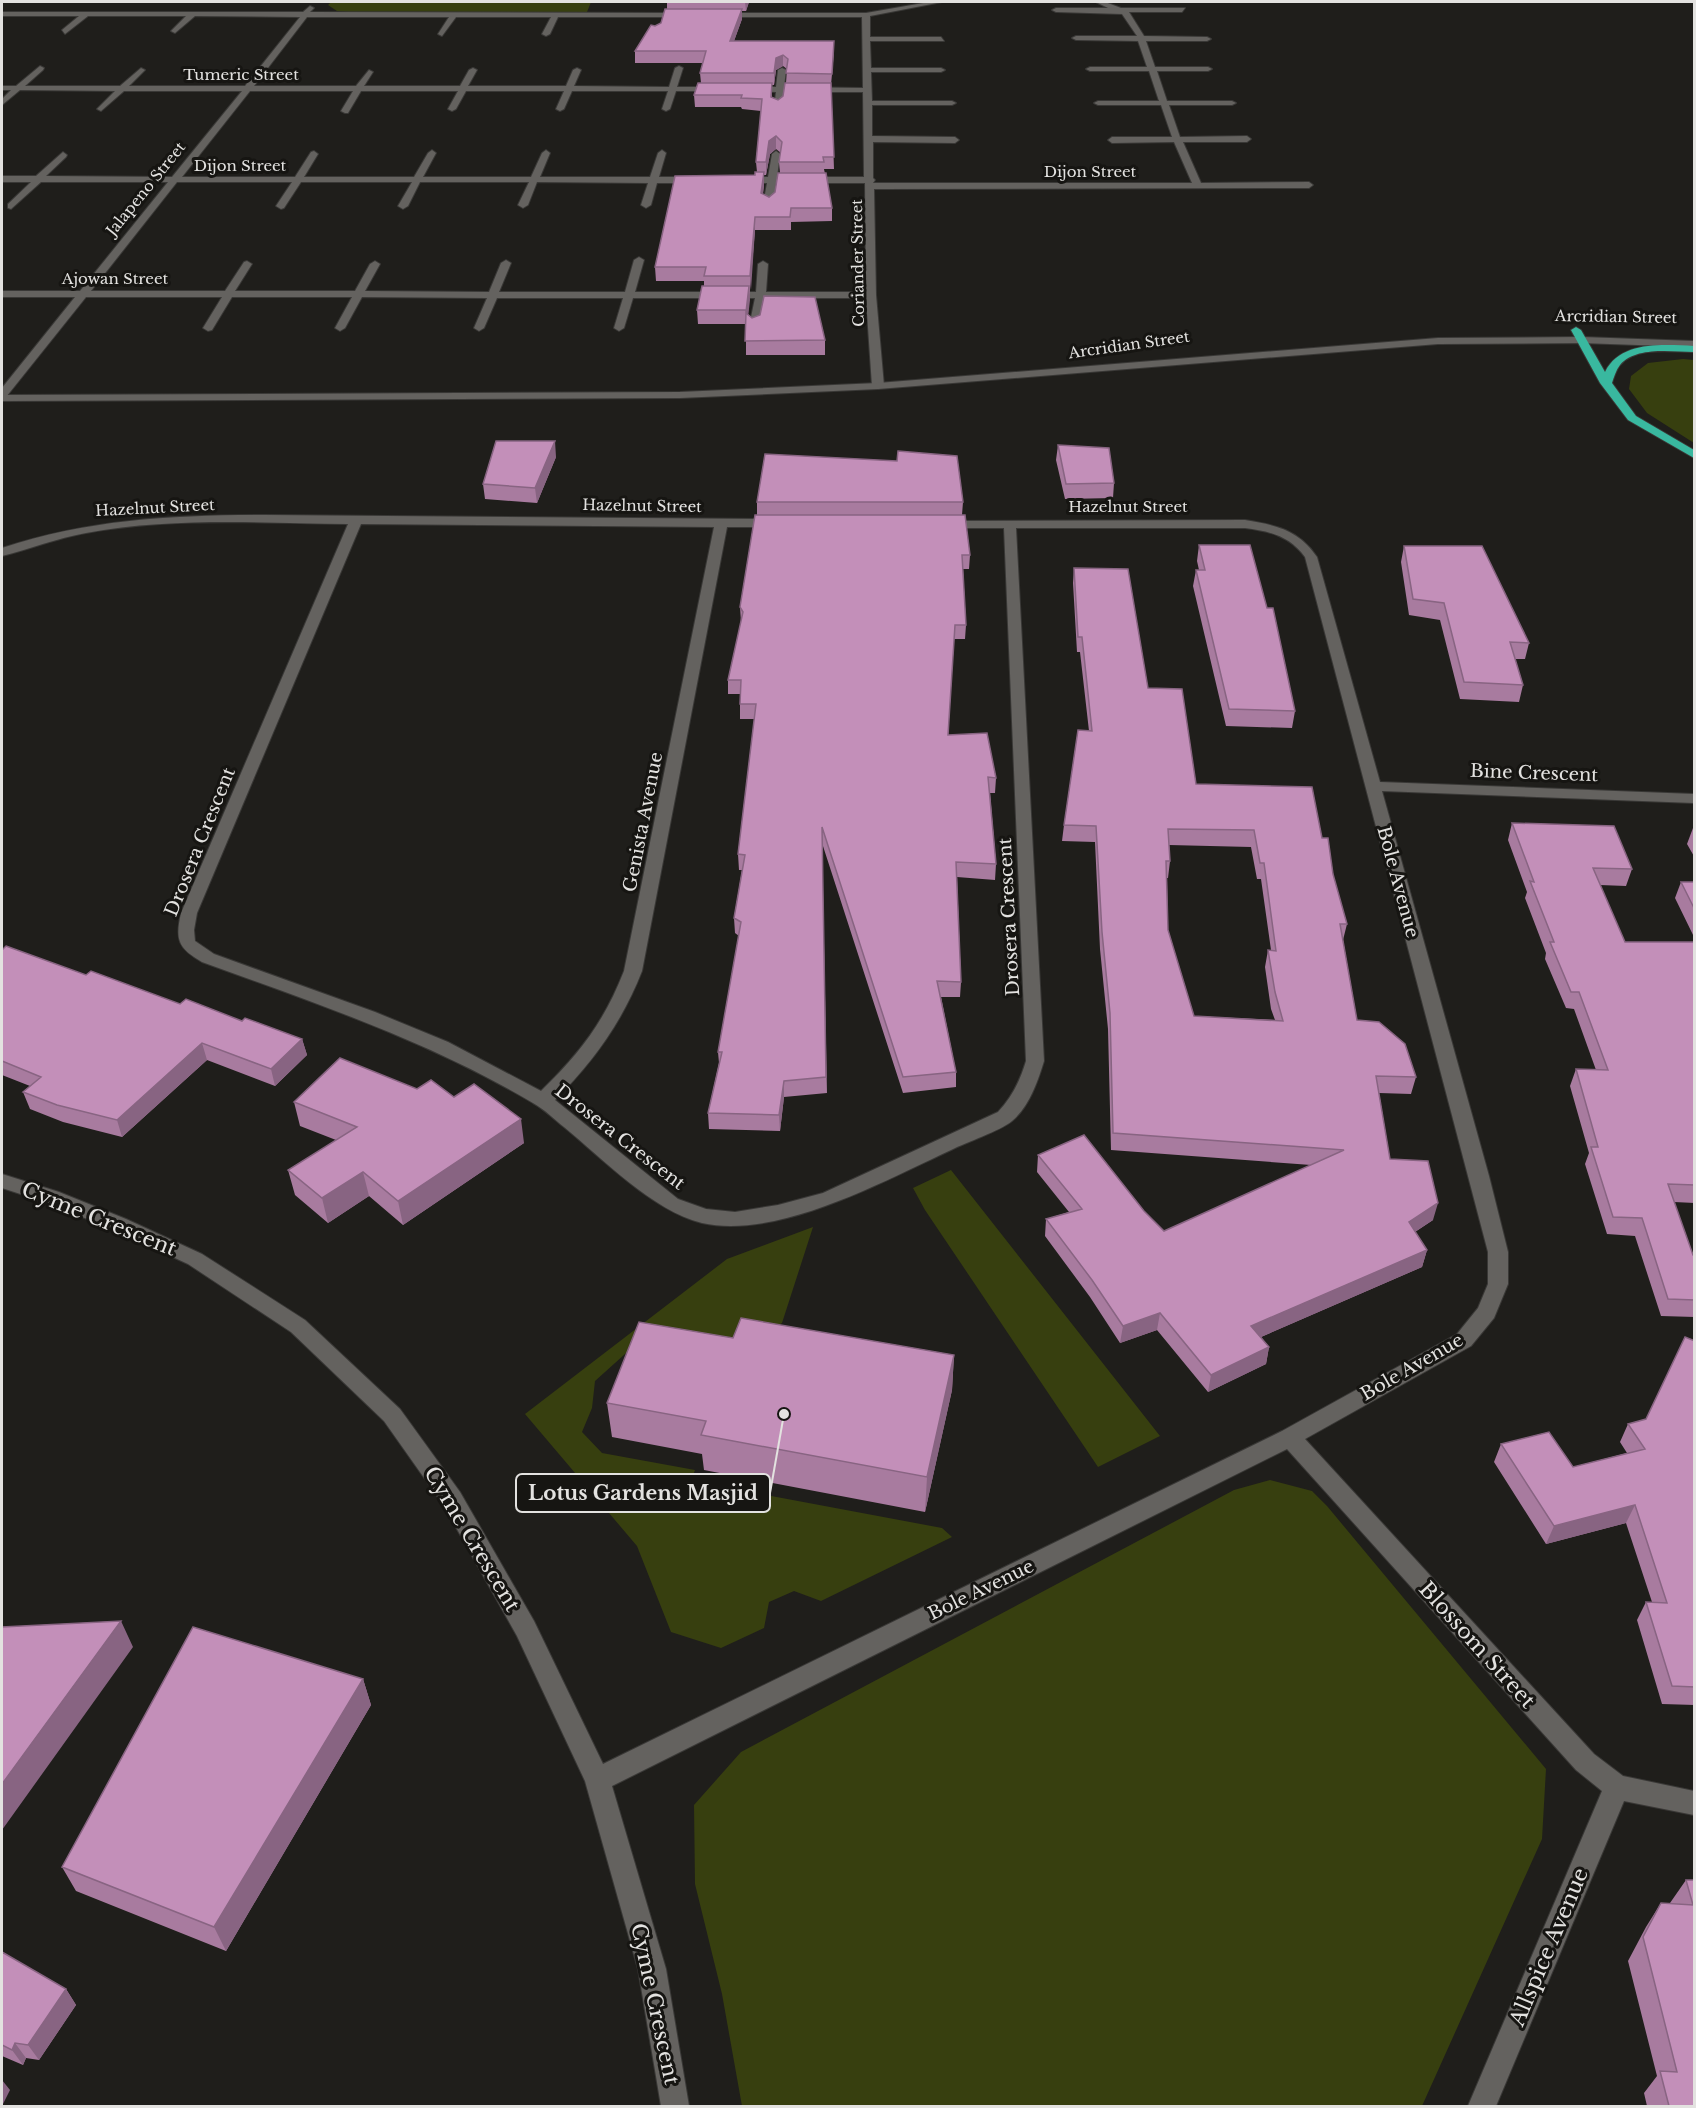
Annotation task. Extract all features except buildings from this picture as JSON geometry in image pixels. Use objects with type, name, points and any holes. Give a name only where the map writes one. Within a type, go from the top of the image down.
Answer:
[{"type":"highway","points":[[1579,335],[1606,383],[1632,418],[1695,455]]},
{"type":"highway","points":[[1606,383],[1615,363],[1628,355],[1649,350],[1695,350]]},
{"type":"street","name":"Jalapeno Street","points":[[2,397],[314,2]]},
{"type":"street","points":[[708,15],[733,11],[837,12],[866,15],[938,2]]},
{"type":"street","points":[[1100,2],[1122,10],[1131,18],[1141,38],[1177,139],[1198,185]]},
{"type":"street","points":[[43,14],[51,8]]},
{"type":"street","points":[[148,14],[155,8]]},
{"type":"street","points":[[1056,10],[1182,10]]},
{"type":"street","points":[[2,14],[556,14],[629,11],[661,15],[696,15]]},
{"type":"street","points":[[65,32],[86,14]]},
{"type":"street","points":[[175,31],[193,14]]},
{"type":"street","points":[[442,34],[454,14]]},
{"type":"street","points":[[546,34],[556,14]]},
{"type":"street","points":[[658,24],[661,15]]},
{"type":"street","name":"Coriander Street","points":[[866,15],[871,183],[871,295],[878,386]]},
{"type":"street","points":[[1076,38],[1207,39]]},
{"type":"street","points":[[867,39],[941,39]]},
{"type":"street","points":[[2,103],[40,68]]},
{"type":"street","points":[[666,109],[679,68]]},
{"type":"street","points":[[1090,69],[1208,69]]},
{"type":"street","points":[[101,109],[141,70]]},
{"type":"street","points":[[452,109],[473,70]]},
{"type":"street","points":[[560,110],[577,70]]},
{"type":"street","points":[[777,108],[782,70]]},
{"type":"street","points":[[868,70],[941,70]]},
{"type":"street","points":[[345,111],[369,72]]},
{"type":"street","name":"Tumeric Street","points":[[2,88],[868,90]]},
{"type":"street","points":[[868,103],[952,103]]},
{"type":"street","points":[[1098,103],[1232,103]]},
{"type":"street","points":[[870,139],[955,140]]},
{"type":"street","points":[[1112,140],[1247,139]]},
{"type":"street","points":[[403,206],[432,153]]},
{"type":"street","points":[[523,205],[546,153]]},
{"type":"street","points":[[646,205],[662,153]]},
{"type":"street","name":"Dijon Street","points":[[281,206],[314,154]]},
{"type":"street","points":[[768,205],[776,154]]},
{"type":"street","points":[[11,206],[63,155]]},
{"type":"street","name":"Dijon Street","points":[[2,179],[713,180]]},
{"type":"street","name":"Dijon Street","points":[[736,180],[871,183],[1309,185]]},
{"type":"street","points":[[619,328],[639,260]]},
{"type":"street","points":[[479,328],[506,263]]},
{"type":"street","points":[[208,328],[248,264]]},
{"type":"street","points":[[340,328],[375,264]]},
{"type":"street","points":[[754,327],[761,295],[763,264]]},
{"type":"street","name":"Ajowan Street","points":[[2,294],[871,295]]},
{"type":"street","name":"Arcridian Street","points":[[2,397],[680,395],[878,386],[1438,341],[1579,335],[1695,334]]},
{"type":"street","name":"Arcridian Street","points":[[1579,335],[1695,344]]},
{"type":"street","name":"Hazelnut Street","points":[[2,552],[65,532],[142,522],[356,520],[793,523]]},
{"type":"street","name":"Drosera Crescent","points":[[356,520],[189,913],[184,934],[191,949],[208,958],[369,1016],[442,1046],[543,1100],[671,1204],[704,1216],[735,1219],[777,1212],[828,1199],[1005,1117],[1019,1102],[1029,1083],[1035,1060],[1010,524]]},
{"type":"street","name":"Genista Avenue","points":[[543,1100],[575,1070],[603,1038],[621,1006],[633,971],[721,523]]},
{"type":"street","name":"Hazelnut Street","points":[[925,524],[1245,524],[1285,532]]},
{"type":"street","name":"Bole Avenue","points":[[597,1780],[1290,1437],[1464,1340],[1487,1312],[1498,1284],[1498,1252],[1479,1176],[1371,786],[1311,558],[1304,543],[1285,532]]},
{"type":"street","name":"Bine Crescent","points":[[1371,786],[1695,798]]},
{"type":"street","name":"Cyme Crescent","points":[[2,1181],[52,1197],[119,1224],[195,1259],[298,1326],[392,1415],[452,1499],[526,1629],[597,1780],[652,1969],[675,2106]]},
{"type":"street","name":"Blossom Street","points":[[1290,1437],[1585,1762],[1617,1787],[1695,1803]]},
{"type":"street","name":"Allspice Avenue","points":[[1482,2106],[1617,1787]]},
{"type":"green space","points":[[331,2],[591,2],[587,12],[349,12],[337,11],[328,5]]},
{"type":"green space","points":[[1694,360],[1694,443],[1647,413],[1629,389],[1631,376],[1648,363]]},
{"type":"green space","points":[[951,1170],[1160,1436],[1098,1467],[925,1210],[913,1188]]},
{"type":"green space","points":[[813,1227],[782,1323],[760,1336],[726,1350],[645,1336],[595,1381],[592,1408],[582,1432],[602,1453],[695,1470],[691,1481],[942,1528],[952,1537],[821,1601],[794,1591],[769,1602],[764,1628],[721,1648],[671,1632],[637,1546],[525,1414],[727,1259]]},
{"type":"green space","points":[[1270,1480],[1312,1491],[1327,1506],[1546,1769],[1542,1839],[1422,2106],[742,2106],[722,1994],[695,1884],[694,1805],[741,1752],[1234,1490]]},
{"type":"place","name":"Lotus Gardens Masjid","points":[[784,1414]]}]
